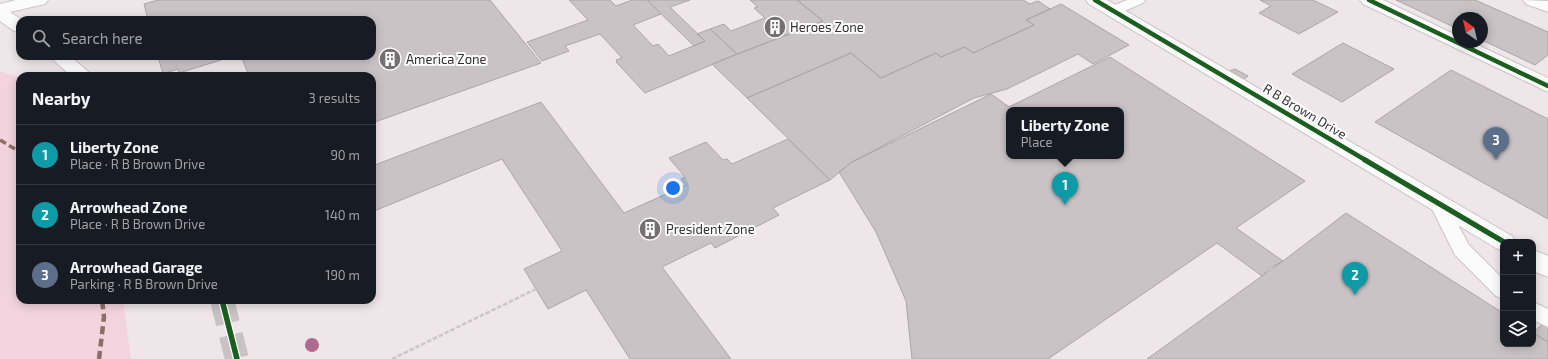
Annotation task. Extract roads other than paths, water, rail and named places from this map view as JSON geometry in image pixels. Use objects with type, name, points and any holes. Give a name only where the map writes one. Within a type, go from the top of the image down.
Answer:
[{"type":"street","points":[[0,9],[39,0]]},
{"type":"street","name":"R B Brown Drive","points":[[1095,0],[1500,240]]},
{"type":"street","points":[[1369,0],[1548,86]]},
{"type":"street","points":[[1532,0],[1548,7]]},
{"type":"street","points":[[0,13],[16,24]]},
{"type":"street","points":[[63,60],[79,72]]},
{"type":"street","points":[[1536,261],[1548,268]]},
{"type":"lane","points":[[1113,11],[1138,0]]},
{"type":"lane","points":[[1438,203],[1462,250],[1500,288]]},
{"type":"tunnel","points":[[223,304],[237,359]]},
{"type":"place","name":"Heroes Zone","points":[[775,27]]},
{"type":"place","name":"America Zone","points":[[390,59]]},
{"type":"place","name":"Arrowhead Garage","points":[[1496,160]]},
{"type":"place","name":"Liberty Zone","points":[[1065,205]]},
{"type":"place","name":"President Zone","points":[[650,229]]},
{"type":"place","name":"Arrowhead Zone","points":[[1355,295]]}]
